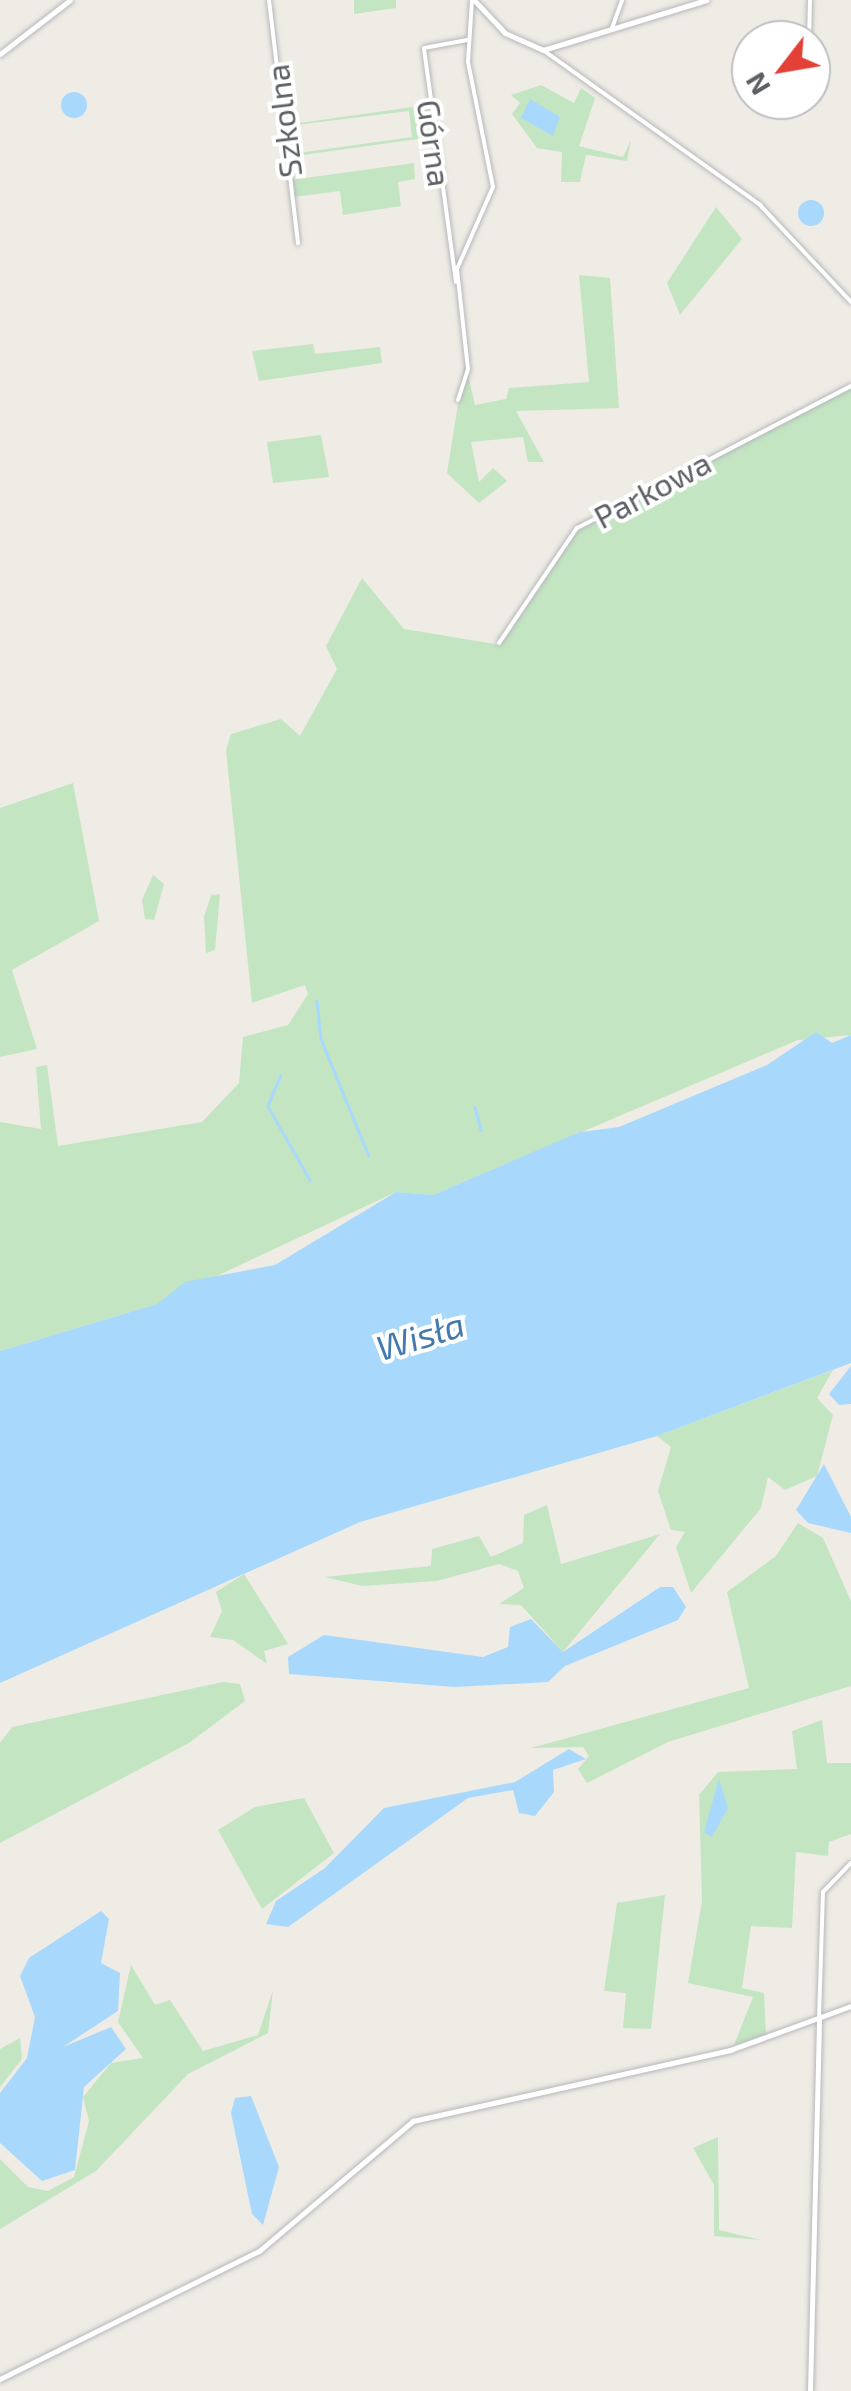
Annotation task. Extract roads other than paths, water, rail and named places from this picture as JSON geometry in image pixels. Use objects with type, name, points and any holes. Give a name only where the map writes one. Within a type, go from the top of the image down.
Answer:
[{"type":"street","points":[[0,54],[70,0]]},
{"type":"street","name":"Szkolna","points":[[269,0],[298,242]]},
{"type":"street","points":[[458,400],[468,369],[456,282],[493,187],[467,40],[473,0]]},
{"type":"street","points":[[473,0],[505,33],[542,50],[760,205],[851,302]]},
{"type":"street","points":[[612,30],[622,0]]},
{"type":"street","points":[[542,50],[707,0]]},
{"type":"street","name":"Górna","points":[[456,282],[424,48],[467,40]]},
{"type":"street","name":"Parkowa","points":[[499,642],[577,528],[851,386]]},
{"type":"street","points":[[810,2391],[823,1892],[851,1863]]},
{"type":"street","points":[[0,2379],[259,2251],[413,2121],[635,2075],[851,2006]]},
{"type":"water","points":[[74,92],[84,95],[84,115],[74,118],[64,115],[61,105],[64,95]]},
{"type":"water","points":[[530,99],[560,117],[553,136],[521,118]]},
{"type":"water","points":[[811,200],[821,203],[821,223],[811,226],[801,223],[798,213],[801,203]]},
{"type":"water","name":"Wisła","points":[[816,1032],[832,1043],[851,1035],[851,1363],[657,1436],[360,1522],[0,1683],[0,1351],[157,1304],[185,1282],[275,1265],[396,1192],[433,1195],[580,1132],[619,1127],[767,1065]]},
{"type":"water","points":[[851,1366],[851,1404],[839,1405],[829,1394]]},
{"type":"water","points":[[824,1464],[851,1517],[851,1533],[808,1523],[796,1510]]},
{"type":"water","points":[[660,1587],[673,1587],[686,1607],[678,1620],[565,1666],[548,1682],[455,1687],[289,1674],[288,1657],[324,1635],[483,1657],[508,1647],[510,1627],[531,1619],[563,1652]]},
{"type":"water","points":[[569,1749],[586,1759],[553,1770],[554,1792],[535,1816],[519,1813],[513,1790],[468,1798],[288,1927],[266,1924],[276,1901],[325,1868],[384,1808],[515,1782]]},
{"type":"water","points":[[719,1779],[728,1808],[712,1837],[704,1832]]},
{"type":"water","points":[[101,1911],[109,1919],[101,1963],[120,1973],[118,2011],[63,2047],[111,2027],[126,2049],[84,2087],[75,2170],[42,2181],[0,2143],[0,2093],[27,2058],[35,2017],[20,1976],[29,1958]]},
{"type":"water","points":[[251,2096],[279,2167],[263,2225],[252,2214],[231,2113],[235,2098]]},
{"type":"waterway","points":[[317,1001],[321,1039],[369,1156]]},
{"type":"waterway","points":[[281,1075],[268,1106],[310,1180]]},
{"type":"waterway","points":[[475,1107],[481,1130]]}]
